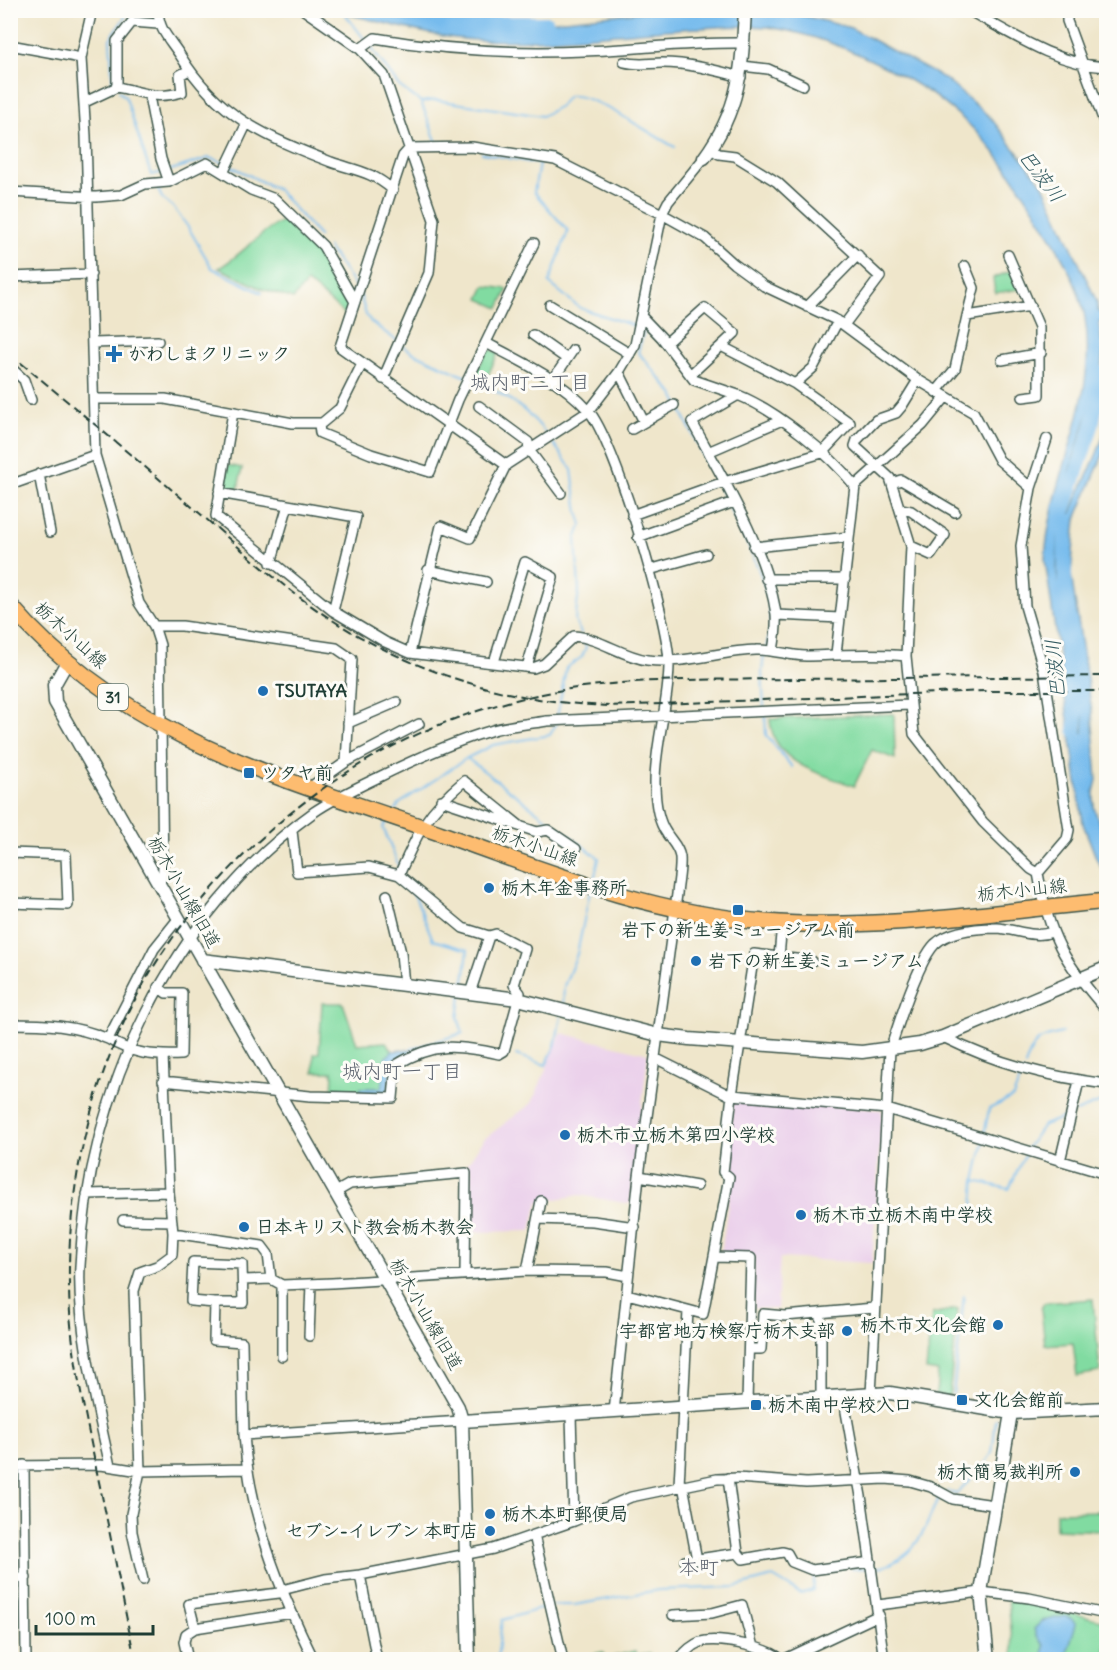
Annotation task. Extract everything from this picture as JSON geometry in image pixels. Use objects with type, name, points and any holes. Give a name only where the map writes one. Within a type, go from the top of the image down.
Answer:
[{"type":"main road","name":"栃木小山線","points":[[10,605],[67,662],[107,693],[162,727],[212,751],[309,788],[606,891],[676,909],[782,923],[845,925],[972,923],[1044,908],[1107,901]]},
{"type":"street","points":[[92,10],[81,58],[85,102],[95,455],[139,603],[154,626],[160,645],[163,876],[159,884]]},
{"type":"street","points":[[158,10],[158,24],[189,70],[210,96],[246,125],[318,157],[376,175],[393,190]]},
{"type":"street","points":[[304,10],[360,49],[384,75],[435,228],[429,273],[383,379]]},
{"type":"street","points":[[410,653],[428,570],[441,526],[470,538],[506,465],[589,411],[619,372],[635,345],[662,214],[668,202],[707,153],[728,120],[742,71],[745,10]]},
{"type":"street","points":[[968,10],[1031,45],[1084,66],[1107,66]]},
{"type":"street","points":[[1067,10],[1067,21],[1107,127]]},
{"type":"street","points":[[117,87],[117,40],[132,22],[158,24]]},
{"type":"street","points":[[360,49],[375,38],[421,46],[548,52],[744,41]]},
{"type":"street","points":[[10,45],[81,58]]},
{"type":"street","points":[[624,62],[641,66],[660,63],[742,71],[768,69],[803,85]]},
{"type":"street","points":[[85,102],[117,87],[149,96],[166,96],[182,92],[180,75],[189,70]]},
{"type":"street","points":[[149,96],[161,159],[170,182]]},
{"type":"street","points":[[224,171],[246,125]]},
{"type":"street","points":[[506,465],[340,347],[403,156],[410,148],[472,147],[555,160],[662,214],[705,238],[734,264],[764,286],[841,323],[918,380],[945,398],[974,413],[999,460],[1031,488]]},
{"type":"street","points":[[707,153],[735,156],[777,182],[880,277],[841,323],[813,368],[795,384]]},
{"type":"street","points":[[10,192],[121,195],[145,184],[170,182],[207,163],[224,171],[251,190],[275,199],[323,246],[356,302]]},
{"type":"street","points":[[319,424],[320,433],[371,454],[430,472],[448,423],[534,243]]},
{"type":"street","points":[[807,307],[858,255]]},
{"type":"street","points":[[1008,255],[1039,327],[1041,353],[1039,395],[1023,397]]},
{"type":"street","points":[[936,392],[955,369],[974,288],[965,266]]},
{"type":"street","points":[[10,277],[91,274]]},
{"type":"street","points":[[550,304],[630,354]]},
{"type":"street","points":[[967,316],[1031,306]]},
{"type":"street","points":[[666,343],[705,308],[735,333],[690,375]]},
{"type":"street","points":[[642,317],[666,343],[694,380],[756,403],[782,420],[844,471],[855,486],[836,654]]},
{"type":"street","points":[[533,335],[567,359]]},
{"type":"street","points":[[93,343],[158,341]]},
{"type":"street","points":[[486,343],[552,381],[589,411],[617,468],[662,611],[669,661],[665,716],[655,780],[657,811],[666,833],[676,844],[680,858],[676,909],[639,1176],[614,1412]]},
{"type":"street","points":[[632,515],[724,482],[822,453],[850,423],[795,384],[721,346]]},
{"type":"street","points":[[552,381],[573,350]]},
{"type":"street","points":[[1002,360],[1041,353]]},
{"type":"street","points":[[94,399],[165,399],[293,423],[319,424],[331,418],[340,408],[362,364]]},
{"type":"street","points":[[10,367],[24,380],[30,400]]},
{"type":"street","points":[[619,372],[644,422]]},
{"type":"street","points":[[918,380],[896,413],[876,420],[857,440],[855,446],[892,483],[911,546],[906,656],[909,705],[914,734],[921,746],[983,822],[1031,869],[1038,873]]},
{"type":"street","points":[[738,395],[692,422],[734,502],[766,579],[776,615],[773,651]]},
{"type":"street","points":[[855,486],[923,425],[945,398]]},
{"type":"street","points":[[632,429],[674,405]]},
{"type":"street","points":[[479,406],[528,442],[529,450],[561,493]]},
{"type":"street","points":[[233,412],[216,516],[271,563],[333,611],[385,642],[410,653],[527,667],[544,664],[574,636],[584,637],[624,654],[648,660],[669,661],[737,651],[773,651],[805,656],[836,654],[906,656]]},
{"type":"street","points":[[708,452],[782,420]]},
{"type":"street","points":[[1038,873],[1067,839],[1069,830],[1044,670],[1025,606],[1021,546],[1031,488],[1047,439]]},
{"type":"street","points":[[10,484],[95,455]]},
{"type":"street","points":[[39,474],[50,532]]},
{"type":"street","points":[[892,483],[901,480],[955,512]]},
{"type":"street","points":[[219,493],[356,518],[333,611]]},
{"type":"street","points":[[638,537],[734,502]]},
{"type":"street","points":[[271,563],[288,505]]},
{"type":"street","points":[[901,509],[911,511],[945,535],[931,555],[911,546]]},
{"type":"street","points":[[754,547],[849,537]]},
{"type":"street","points":[[649,570],[706,554]]},
{"type":"street","points":[[494,662],[525,561],[553,577],[527,667]]},
{"type":"street","points":[[428,570],[486,582]]},
{"type":"street","points":[[766,579],[845,579]]},
{"type":"street","points":[[776,615],[840,618]]},
{"type":"street","points":[[154,626],[182,626],[336,648],[352,659],[346,762]]},
{"type":"street","name":"栃木小山線旧道","points":[[67,662],[54,685],[55,702],[458,1407],[462,1421]]},
{"type":"street","points":[[348,723],[397,702]]},
{"type":"street","points":[[110,1466],[94,1392],[80,1268],[87,1194],[101,1131],[129,1050],[158,987],[190,938],[236,882],[313,813],[338,798],[425,755],[495,730],[547,721],[909,705]]},
{"type":"street","points":[[309,788],[346,762],[419,724]]},
{"type":"street","points":[[399,875],[420,826],[441,800],[464,781],[520,826]]},
{"type":"street","points":[[441,800],[537,832],[548,830],[576,849]]},
{"type":"street","points":[[163,1081],[278,1094],[393,1098],[396,1065],[416,1053],[446,1046],[463,1046],[499,1054],[504,1051],[520,993],[514,985],[525,949],[496,934],[489,936],[463,928],[399,875],[369,867],[297,872],[292,831]]},
{"type":"street","points":[[10,853],[66,855],[68,905],[10,903]]},
{"type":"street","points":[[1038,873],[1044,908],[1052,932],[1080,980],[1107,1011]]},
{"type":"street","points":[[387,895],[401,953],[404,986]]},
{"type":"street","points":[[108,1039],[154,949],[178,919]]},
{"type":"street","points":[[779,957],[782,923]]},
{"type":"street","points":[[871,1394],[890,1050],[926,956],[936,944],[972,923],[1045,935],[1052,932]]},
{"type":"street","points":[[470,993],[489,936]]},
{"type":"street","points":[[627,1294],[703,1314],[729,1177],[723,1172],[731,1095],[754,954],[812,961]]},
{"type":"street","points":[[202,960],[518,999],[658,1035],[837,1051],[890,1050],[943,1037],[1107,968]]},
{"type":"street","points":[[10,1024],[65,1025],[83,1029],[129,1050],[163,1056],[181,1054],[182,993],[166,993],[158,987]]},
{"type":"street","points":[[943,1037],[984,1057],[1079,1081],[1107,1084]]},
{"type":"street","points":[[143,1580],[132,1532],[131,1514],[140,1471],[134,1291],[140,1272],[157,1266],[172,1255],[173,1233],[163,1056]]},
{"type":"street","points":[[655,1058],[731,1095],[887,1109],[1107,1174]]},
{"type":"street","points":[[1060,1161],[1079,1081]]},
{"type":"street","points":[[336,1192],[350,1184],[466,1173],[465,1273]]},
{"type":"street","points":[[639,1176],[697,1186]]},
{"type":"street","points":[[87,1194],[169,1192]]},
{"type":"street","points":[[527,1271],[541,1201]]},
{"type":"street","points":[[538,1219],[593,1221],[635,1227]]},
{"type":"street","points":[[123,1220],[172,1221]]},
{"type":"street","points":[[173,1233],[262,1246],[268,1254],[271,1279]]},
{"type":"street","points":[[715,1257],[751,1258],[747,1402]]},
{"type":"street","points":[[193,1262],[242,1264],[243,1303],[215,1302],[191,1301],[193,1262]]},
{"type":"street","points":[[244,1280],[271,1279],[282,1285],[527,1271],[607,1272],[628,1276]]},
{"type":"street","points":[[309,1336],[311,1284]]},
{"type":"street","points":[[282,1285],[282,1356]]},
{"type":"street","points":[[215,1302],[214,1340],[242,1342],[246,1469],[256,1514],[282,1590],[313,1659]]},
{"type":"street","points":[[749,1349],[761,1349],[763,1314],[821,1314],[874,1308]]},
{"type":"street","points":[[688,1311],[682,1407],[681,1485],[697,1560]]},
{"type":"street","points":[[821,1314],[821,1397]]},
{"type":"street","points":[[244,1435],[871,1394],[913,1395],[966,1407],[1011,1413],[1107,1408]]},
{"type":"street","points":[[843,1395],[859,1481],[884,1659]]},
{"type":"street","points":[[988,1659],[981,1592],[1011,1413]]},
{"type":"street","points":[[571,1415],[574,1521]]},
{"type":"street","points":[[462,1421],[468,1659]]},
{"type":"street","points":[[24,1465],[26,1659]]},
{"type":"street","points":[[10,1466],[110,1466],[140,1471],[246,1469]]},
{"type":"street","points":[[195,1628],[189,1604],[279,1593],[282,1590],[325,1579],[360,1575],[466,1555],[574,1521],[631,1497],[681,1485],[728,1478],[806,1483],[910,1481],[931,1487],[953,1499],[994,1505]]},
{"type":"street","points":[[728,1478],[738,1553],[743,1559],[783,1552],[787,1553],[792,1562],[812,1570],[872,1566]]},
{"type":"street","points":[[534,1535],[563,1659]]},
{"type":"street","points":[[685,1561],[738,1553]]},
{"type":"street","points":[[360,1575],[377,1659]]},
{"type":"street","points":[[10,1578],[26,1578]]},
{"type":"street","points":[[678,1659],[700,1642],[737,1643],[782,1659],[878,1610],[981,1592],[1029,1598],[1107,1614]]},
{"type":"street","points":[[673,1615],[712,1613],[742,1605],[753,1647]]},
{"type":"street","points":[[188,1659],[184,1642],[186,1634],[195,1628],[292,1613]]},
{"type":"shaded area","name":"栃木市立栃木第四小学校","points":[[561,1033],[648,1054],[630,1204],[580,1195],[538,1202],[531,1231],[471,1232],[471,1170],[466,1166],[484,1139],[532,1103]]},
{"type":"shaded area","name":"栃木市立栃木南中学校","points":[[734,1098],[882,1110],[872,1263],[780,1258],[777,1309],[754,1308],[754,1256],[721,1255],[732,1175],[726,1167]]},
{"type":"green space","points":[[289,218],[320,248],[353,303],[347,316],[307,282],[293,299],[260,288],[219,268],[270,228]]},
{"type":"green space","points":[[1011,271],[1021,289],[995,293],[993,278]]},
{"type":"green space","points":[[485,286],[508,289],[499,308],[479,299]]},
{"type":"green space","points":[[488,348],[498,353],[485,382],[474,377]]},
{"type":"green space","points":[[228,465],[242,468],[237,494],[223,492]]},
{"type":"green space","points":[[894,714],[895,759],[872,750],[854,786],[813,771],[788,756],[779,746],[773,734],[770,719]]},
{"type":"green space","points":[[322,1003],[343,1003],[357,1044],[386,1042],[393,1051],[385,1058],[382,1088],[360,1088],[359,1095],[332,1094],[333,1072],[314,1072],[314,1054],[319,1053]]},
{"type":"green space","points":[[1093,1299],[1100,1372],[1077,1376],[1073,1343],[1045,1345],[1041,1309],[1044,1303]]},
{"type":"green space","points":[[958,1309],[949,1397],[936,1394],[938,1372],[926,1370],[932,1314]]},
{"type":"green space","points":[[1105,1489],[1106,1531],[1056,1529],[1056,1512],[1105,1511]]},
{"type":"green space","points":[[1008,1599],[1106,1621],[1106,1659],[1014,1659]]},
{"type":"green space","points":[[635,1651],[637,1655],[650,1653],[650,1659],[605,1659]]},
{"type":"green space","points":[[603,1652],[605,1659],[573,1659]]},
{"type":"water","points":[[341,11],[394,11],[468,24],[516,25],[652,11],[785,11],[851,28],[945,79],[990,117],[1043,185],[1097,302],[1098,311],[1106,316],[1106,323],[1099,322],[1103,352],[1100,377],[1070,469],[1058,538],[1057,572],[1076,709],[1083,733],[1081,685],[1067,590],[1065,542],[1071,512],[1102,441],[1106,426],[1106,448],[1076,519],[1071,574],[1092,712],[1097,780],[1094,807],[1106,845],[1106,875],[1097,860],[1083,824],[1045,560],[1048,529],[1080,410],[1085,380],[1087,349],[1085,318],[1075,285],[1049,233],[1006,168],[978,134],[946,105],[910,80],[860,55],[799,33],[759,26],[733,26],[587,37],[475,40],[414,30]]},
{"type":"water","points":[[411,1049],[411,1054],[392,1061],[388,1094],[359,1095],[360,1088],[382,1088],[385,1058],[393,1051]]},
{"type":"water","points":[[1065,1616],[1076,1624],[1065,1659],[1043,1659],[1044,1645],[1034,1629],[1042,1621]]},
{"type":"waterway","points":[[113,86],[110,39],[127,14],[125,10]]},
{"type":"waterway","points":[[342,10],[366,41]]},
{"type":"waterway","name":"巴波川","points":[[387,10],[488,23],[547,23]]},
{"type":"waterway","points":[[370,46],[399,86],[421,102],[436,100],[542,116],[560,106],[568,96],[578,96],[606,107],[675,147]]},
{"type":"waterway","points":[[119,91],[126,98],[151,175],[163,172]]},
{"type":"waterway","points":[[421,102],[437,143]]},
{"type":"waterway","points":[[482,153],[539,164],[534,192],[568,231],[549,283],[580,308],[635,326]]},
{"type":"waterway","points":[[168,171],[209,158],[225,163]]},
{"type":"waterway","points":[[231,166],[278,190],[319,236]]},
{"type":"waterway","points":[[156,185],[162,198],[173,207],[188,227],[212,268],[262,293]]},
{"type":"waterway","points":[[328,247],[357,289]]},
{"type":"waterway","points":[[360,294],[366,315],[371,322],[397,341]]},
{"type":"waterway","points":[[640,327],[645,328],[638,352],[673,394],[717,483]]},
{"type":"waterway","points":[[402,345],[466,377]]},
{"type":"waterway","name":"巴波川","points":[[1075,731],[1079,694],[1065,588],[1064,510],[1092,426],[1097,400],[1098,372]]},
{"type":"waterway","points":[[471,379],[514,402],[540,425],[547,435]]},
{"type":"waterway","points":[[551,440],[572,470],[578,513],[582,524],[576,539],[579,590],[575,621],[581,633]]},
{"type":"waterway","points":[[720,488],[726,502]]},
{"type":"waterway","points":[[729,507],[754,557],[767,594],[770,630],[766,648]]},
{"type":"waterway","points":[[557,718],[566,668],[582,657],[586,647],[584,641]]},
{"type":"waterway","points":[[764,653],[762,673],[764,707]]},
{"type":"waterway","points":[[765,713],[766,735],[792,767]]},
{"type":"waterway","points":[[395,811],[399,804],[467,758],[493,745],[550,735],[556,724]]},
{"type":"waterway","points":[[468,759],[599,858],[594,880]]},
{"type":"waterway","points":[[388,820],[383,827],[399,867]]},
{"type":"waterway","points":[[404,884],[415,896],[433,940],[468,950],[463,988]]},
{"type":"waterway","points":[[563,1008],[564,986],[577,954],[590,891]]},
{"type":"waterway","points":[[411,1049],[463,1033],[458,1018],[461,996]]},
{"type":"waterway","points":[[516,1055],[546,1065],[555,1046],[561,1016]]},
{"type":"waterway","points":[[1025,1066],[1037,1042],[1062,1033]]},
{"type":"waterway","points":[[984,1135],[989,1109],[1013,1097],[1023,1071]]},
{"type":"waterway","points":[[1076,1112],[1106,1100]]},
{"type":"waterway","points":[[1027,1148],[1043,1125],[1068,1116]]},
{"type":"waterway","points":[[975,1181],[984,1141]]},
{"type":"waterway","points":[[972,1219],[975,1181],[1009,1189],[1025,1154]]},
{"type":"waterway","points":[[953,1394],[964,1296]]},
{"type":"waterway","points":[[947,1491],[957,1493],[984,1465],[992,1453],[996,1419]]},
{"type":"waterway","points":[[873,1568],[900,1559],[913,1547],[924,1531],[941,1496]]},
{"type":"waterway","points":[[852,1569],[867,1568]]},
{"type":"waterway","points":[[553,1605],[574,1605],[659,1590],[735,1587],[773,1577],[801,1594],[813,1590],[815,1574]]},
{"type":"waterway","points":[[497,1660],[502,1620],[547,1607]]},
{"type":"railway","points":[[10,354],[291,591],[340,625],[376,645],[450,677],[529,697],[610,706],[986,691],[1106,691]]},
{"type":"railway","points":[[135,1660],[74,1353],[69,1284],[70,1235],[75,1187],[84,1138],[97,1091],[114,1045],[135,1000],[159,958],[187,919],[227,872],[270,831],[316,793],[365,761],[418,734],[473,713],[530,696],[617,683],[668,681],[1106,676]]},
{"type":"place","name":"かわしまクリニック","points":[[114,354]]},
{"type":"place","name":"TSUTAYA","points":[[263,691]]},
{"type":"place","name":"ツタヤ前","points":[[249,773]]},
{"type":"place","name":"栃木年金事務所","points":[[489,888]]},
{"type":"place","name":"岩下の新生姜ミュージアム前","points":[[738,910]]},
{"type":"place","name":"岩下の新生姜ミュージアム","points":[[696,961]]},
{"type":"place","name":"栃木市立栃木第四小学校","points":[[565,1135]]},
{"type":"place","name":"栃木市立栃木南中学校","points":[[801,1215]]},
{"type":"place","name":"日本キリスト教会栃木教会","points":[[244,1227]]},
{"type":"place","name":"栃木市文化会館","points":[[998,1325]]},
{"type":"place","name":"宇都宮地方検察庁栃木支部","points":[[847,1331]]},
{"type":"place","name":"文化会館前","points":[[962,1400]]},
{"type":"place","name":"栃木南中学校入口","points":[[756,1405]]},
{"type":"place","name":"栃木簡易裁判所","points":[[1075,1472]]},
{"type":"place","name":"栃木本町郵便局","points":[[490,1514]]},
{"type":"place","name":"セブン-イレブン 本町店","points":[[490,1531]]},
{"type":"district","name":"城内町二丁目","points":[[530,382]]},
{"type":"district","name":"城内町一丁目","points":[[402,1071]]},
{"type":"district","name":"本町","points":[[699,1567]]}]
